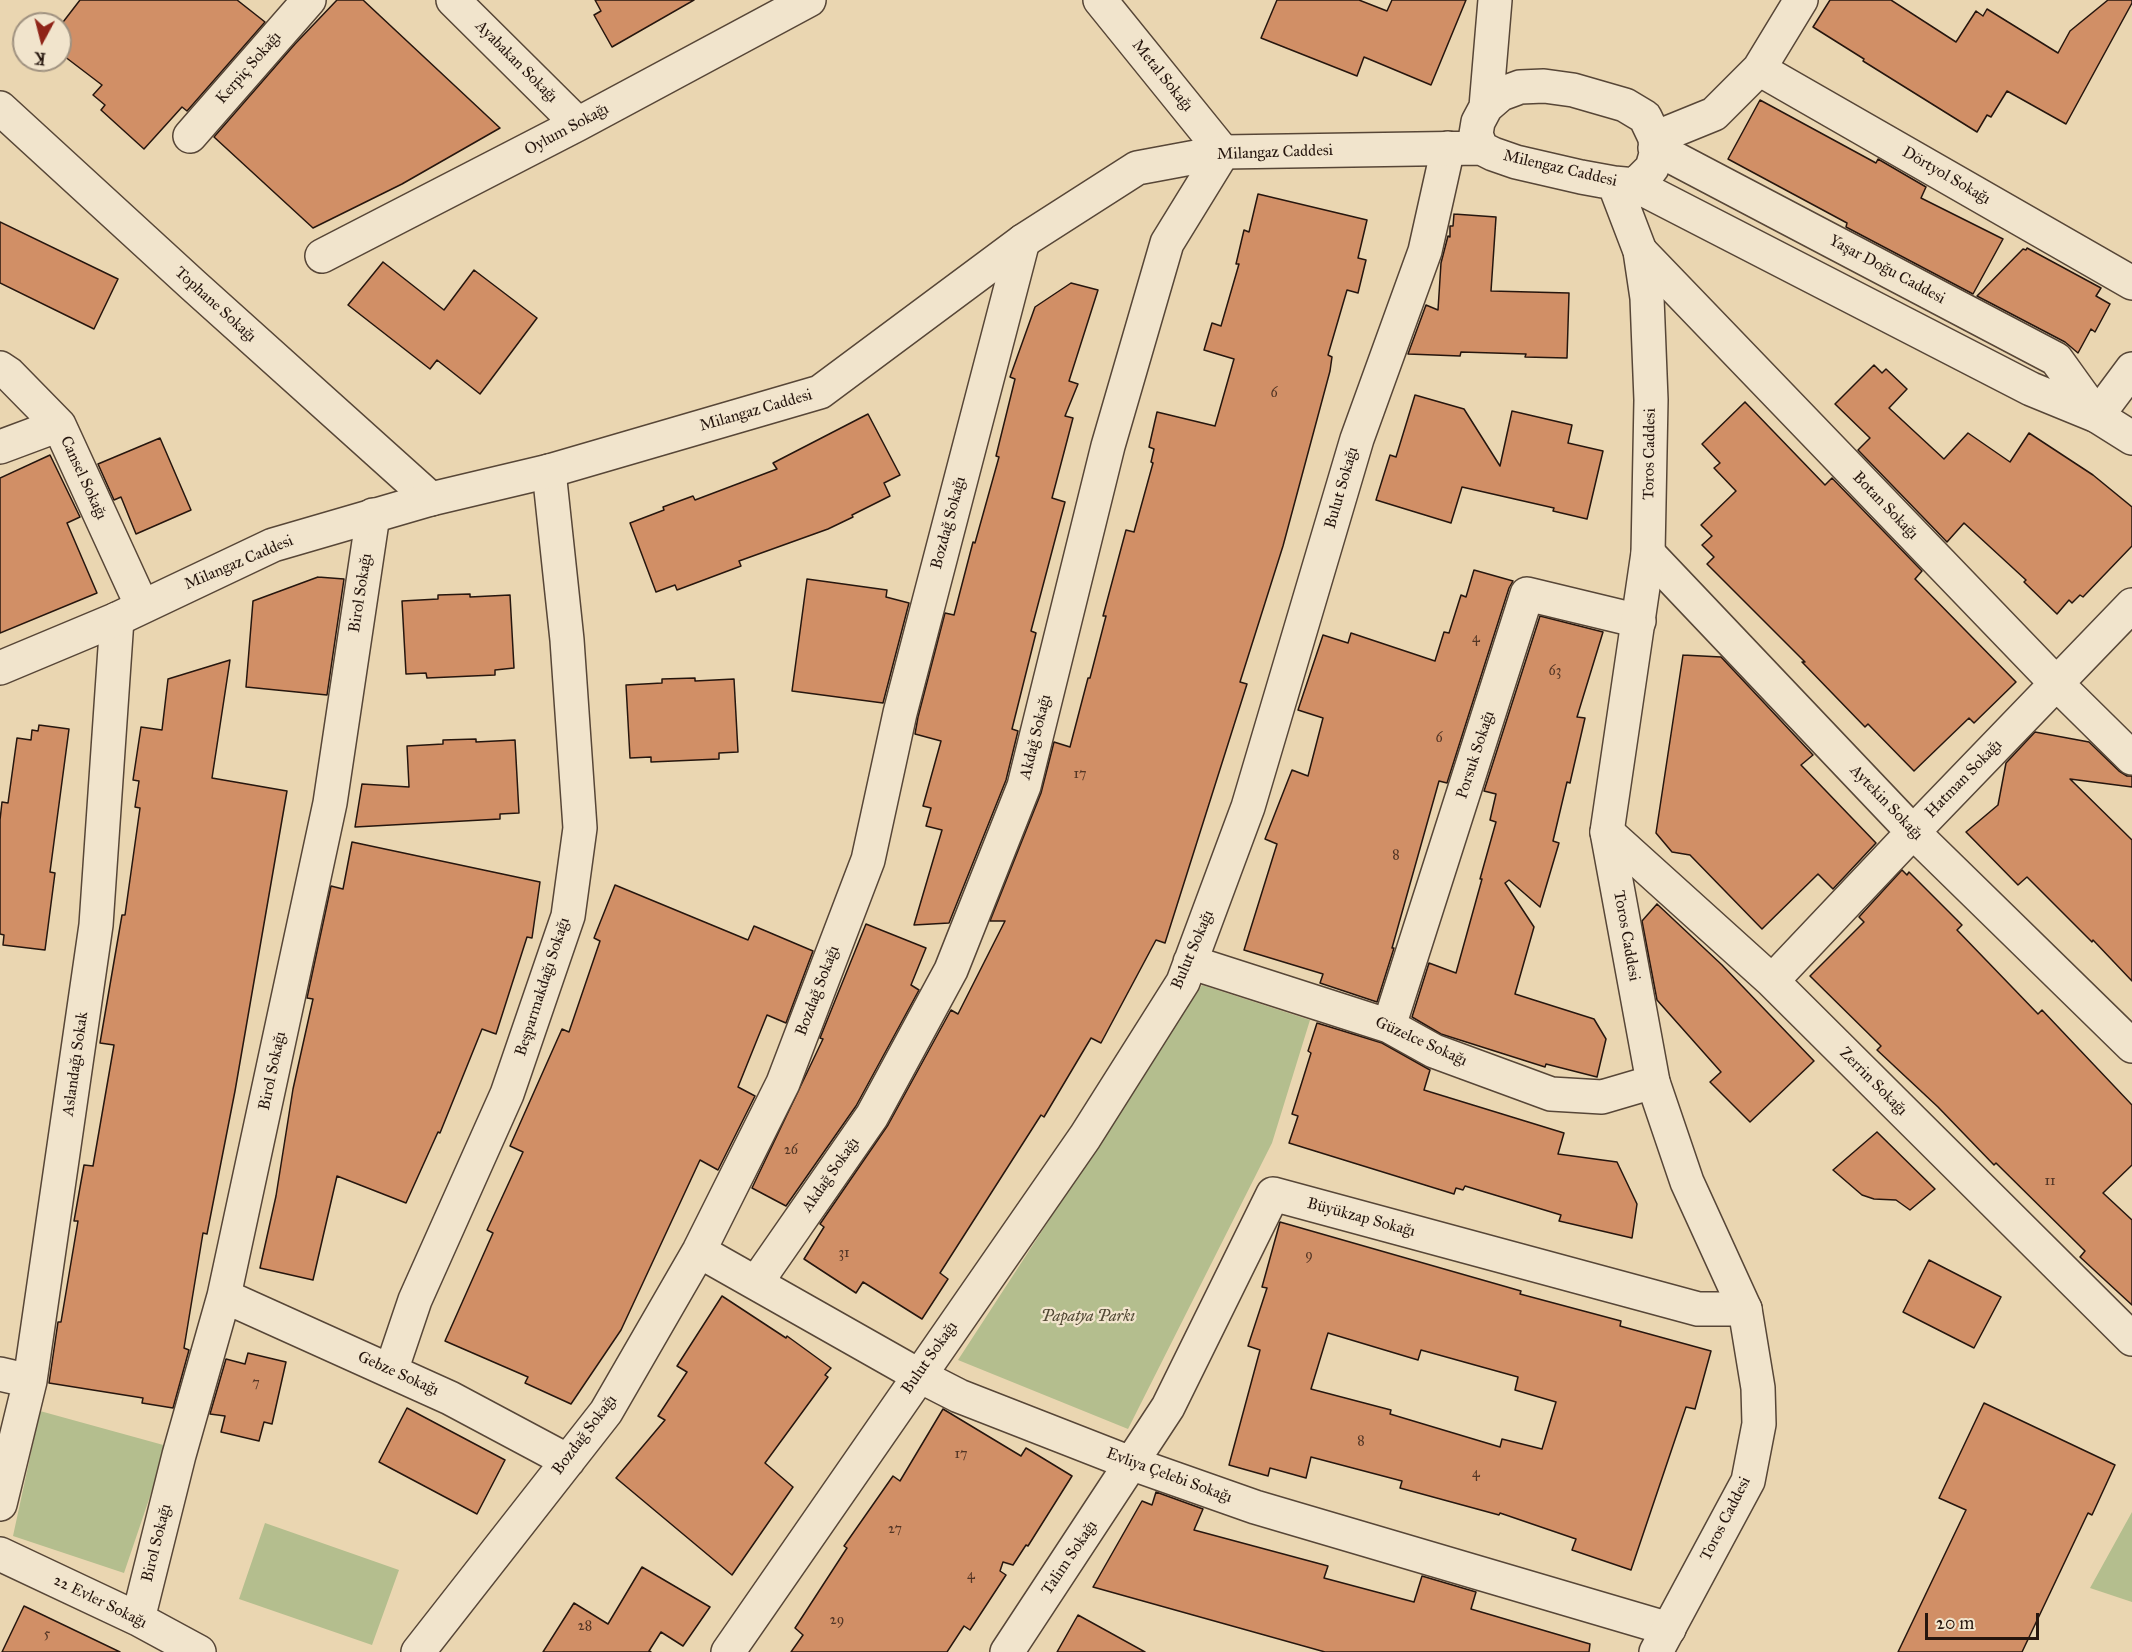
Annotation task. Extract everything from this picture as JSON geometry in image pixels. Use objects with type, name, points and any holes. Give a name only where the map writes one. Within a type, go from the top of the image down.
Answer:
[{"type":"street","name":"Kerpiç Sokağı","points":[[190,136],[309,0]]},
{"type":"street","name":"Ayabakan Sokağı","points":[[453,0],[578,124]]},
{"type":"street","name":"Oylum Sokağı","points":[[322,256],[578,124],[809,0]]},
{"type":"street","name":"Metal Sokağı","points":[[1100,0],[1223,152]]},
{"type":"street","points":[[1486,107],[1501,94],[1520,87],[1544,86],[1574,90],[1625,105],[1645,117],[1655,143],[1714,114],[1759,69],[1801,0]]},
{"type":"street","points":[[1495,3],[1520,87]]},
{"type":"street","name":"Milengaz Caddesi","points":[[1495,3],[1486,107],[1478,122],[1476,134],[1481,148],[1516,162],[1625,184],[1652,168],[1655,143]]},
{"type":"street","name":"Dörtyol Sokağı","points":[[1759,69],[2132,283]]},
{"type":"street","name":"Tophane Sokağı","points":[[0,108],[431,499]]},
{"type":"street","name":"Yaşar Doğu Caddesi","points":[[1655,143],[2056,359],[2097,416]]},
{"type":"street","name":"Bulut Sokağı","points":[[728,1652],[1085,1137],[1183,982],[1248,807],[1356,439],[1425,251],[1448,148]]},
{"type":"street","name":"Milangaz Caddesi","points":[[0,668],[129,612],[273,545],[431,499],[549,471],[820,393],[1023,241],[1137,168],[1223,152],[1481,148]]},
{"type":"street","name":"Akdağ Sokağı","points":[[761,1286],[765,1269],[872,1116],[951,970],[1024,786],[1108,446],[1167,243],[1223,152]]},
{"type":"street","name":"Yaşar Doğu Caddesi","points":[[1625,184],[2031,389],[2097,416],[2132,438]]},
{"type":"street","name":"Toros Caddesi","points":[[1625,184],[1640,251],[1647,298],[1651,400],[1648,553],[1607,832],[1653,1082],[1687,1182],[1745,1309],[1758,1388],[1759,1415],[1748,1482],[1662,1640]]},
{"type":"street","name":"Bozdağ Sokağı","points":[[418,1652],[606,1412],[699,1251],[783,1083],[867,861],[900,713],[1023,241]]},
{"type":"street","name":"Botan Sokağı","points":[[1640,251],[2056,683],[2132,758]]},
{"type":"street","name":"Cansel Sokağı","points":[[0,368],[9,374],[59,425],[129,612]]},
{"type":"street","points":[[2097,416],[2132,369]]},
{"type":"street","points":[[0,447],[59,425]]},
{"type":"street","name":"Beşparmakdağı Sokağı","points":[[391,1371],[415,1300],[507,1094],[568,916],[580,828],[567,640],[549,471]]},
{"type":"street","name":"Birol Sokağı","points":[[138,1619],[179,1455],[224,1296],[330,803],[373,515]]},
{"type":"street","name":"Aytekin Sokağı","points":[[1648,553],[1913,832],[2132,1046]]},
{"type":"street","name":"Porsuk Sokağı","points":[[1389,1026],[1527,594],[1639,621]]},
{"type":"street","name":"Hatman Sokağı","points":[[1772,981],[2132,605]]},
{"type":"street","name":"Aslandağı Sokak","points":[[0,1504],[15,1378],[96,926],[129,612]]},
{"type":"street","name":"Zerrin Sokağı","points":[[1607,832],[1772,981],[2132,1339]]},
{"type":"street","name":"Güzelce Sokağı","points":[[1190,962],[1389,1026],[1434,1051],[1551,1094],[1602,1097],[1653,1082]]},
{"type":"street","name":"Büyükzap Sokağı","points":[[1132,1464],[1168,1407],[1273,1194],[1698,1309],[1745,1309]]},
{"type":"street","name":"Evliya Çelebi Sokağı","points":[[699,1251],[959,1396],[1132,1464],[1662,1640]]},
{"type":"street","name":"Gebze Sokağı","points":[[224,1296],[450,1398],[568,1461]]},
{"type":"street","name":"Talim Sokağı","points":[[1008,1651],[1132,1464]]},
{"type":"street","name":"22 Evler Sokağı","points":[[0,1554],[138,1619],[199,1652]]},
{"type":"green space","name":"Papatya Parkı","points":[[1202,985],[1310,1020],[1272,1143],[1128,1429],[958,1360]]},
{"type":"green space","points":[[40,1411],[167,1446],[124,1573],[13,1536]]},
{"type":"green space","points":[[2132,1512],[2132,1602],[2090,1588]]},
{"type":"green space","points":[[265,1523],[399,1570],[372,1645],[239,1599]]},
{"type":"building","points":[[80,0],[237,0],[265,22],[187,111],[182,107],[144,149],[101,110],[105,105],[93,95],[102,85],[72,62],[71,12]]},
{"type":"building","points":[[337,0],[363,0],[500,128],[402,184],[313,228],[214,137],[295,44]]},
{"type":"building","points":[[595,0],[694,0],[612,47],[594,15],[601,11]]},
{"type":"building","points":[[1277,0],[1359,0],[1387,11],[1392,0],[1466,0],[1431,85],[1364,57],[1357,76],[1261,38]]},
{"type":"building","points":[[1830,0],[1891,0],[1956,42],[1976,11],[1983,16],[1987,9],[2058,53],[2070,31],[2108,0],[2132,0],[2132,3],[2066,124],[2007,91],[1991,117],[1987,115],[1977,132],[1813,27]]},
{"type":"building","points":[[1760,100],[1876,163],[1878,159],[1926,187],[1921,198],[2003,239],[1973,294],[1846,227],[1847,223],[1728,159]]},
{"type":"building","points":[[1258,194],[1367,220],[1358,258],[1366,260],[1358,293],[1347,290],[1328,355],[1332,357],[1330,371],[1283,546],[1240,682],[1247,684],[1165,943],[1156,940],[1101,1043],[1091,1038],[1044,1117],[1041,1115],[940,1273],[948,1279],[922,1319],[863,1282],[856,1293],[804,1259],[824,1227],[820,1224],[888,1125],[951,1010],[958,1014],[1005,921],[990,921],[1041,793],[1054,742],[1070,747],[1106,616],[1103,616],[1126,530],[1134,532],[1153,463],[1151,462],[1154,449],[1149,447],[1157,412],[1215,426],[1234,359],[1204,350],[1212,323],[1221,326],[1239,264],[1236,264],[1244,230],[1249,232]]},
{"type":"building","points":[[1454,214],[1496,217],[1491,291],[1569,293],[1567,358],[1461,352],[1460,356],[1408,354],[1426,305],[1438,310],[1441,263],[1448,236],[1450,237],[1450,226],[1453,226]]},
{"type":"building","points":[[0,222],[118,279],[94,329],[0,283]]},
{"type":"building","points":[[2027,248],[2101,288],[2096,296],[2110,304],[2095,332],[2091,329],[2078,353],[2065,342],[1977,296],[2023,249]]},
{"type":"building","points":[[383,262],[444,310],[474,270],[537,318],[480,394],[437,360],[430,369],[348,305]]},
{"type":"building","points":[[1071,283],[1098,290],[1069,381],[1078,384],[1065,416],[1073,418],[1052,498],[1065,502],[1031,631],[1036,633],[1012,729],[1018,731],[1006,780],[949,923],[914,925],[942,830],[926,826],[931,808],[923,806],[941,741],[915,734],[918,717],[945,613],[954,615],[999,457],[996,456],[1015,379],[1010,377],[1035,307]]},
{"type":"building","points":[[1874,365],[1882,373],[1886,369],[1907,389],[1889,408],[1944,459],[1968,433],[2010,462],[2029,433],[2093,475],[2132,507],[2132,546],[2083,597],[2080,595],[2072,603],[2069,600],[2057,614],[2024,582],[2026,580],[1964,523],[1947,542],[1858,450],[1870,438],[1835,404]]},
{"type":"building","points":[[1415,395],[1464,409],[1500,466],[1512,411],[1572,425],[1568,443],[1603,451],[1587,519],[1553,511],[1554,508],[1462,487],[1451,523],[1376,500],[1390,455],[1396,457]]},
{"type":"building","points":[[1745,402],[1825,485],[1832,478],[1922,571],[1915,579],[2016,682],[1974,723],[1969,718],[1914,771],[1868,724],[1865,727],[1802,662],[1805,662],[1707,564],[1714,557],[1702,545],[1712,536],[1701,525],[1736,491],[1714,468],[1720,463],[1702,444]]},
{"type":"building","points":[[868,414],[900,475],[884,483],[890,496],[828,529],[739,561],[741,566],[677,590],[675,585],[656,592],[630,523],[664,510],[663,507],[693,496],[695,500],[777,469],[773,463]]},
{"type":"building","points":[[160,438],[191,510],[136,534],[121,497],[114,500],[98,464]]},
{"type":"building","points":[[50,455],[80,517],[67,523],[97,593],[0,633],[0,478]]},
{"type":"building","points":[[1474,570],[1513,581],[1447,783],[1439,781],[1377,1002],[1320,983],[1323,974],[1244,950],[1277,844],[1265,839],[1292,770],[1308,776],[1323,718],[1298,710],[1323,635],[1348,643],[1351,633],[1435,661],[1444,632],[1449,633],[1461,595],[1466,597]]},
{"type":"building","points":[[318,577],[344,579],[327,695],[246,687],[253,601]]},
{"type":"building","points":[[807,579],[887,590],[886,597],[909,603],[883,703],[792,691]]},
{"type":"building","points":[[470,594],[470,597],[510,595],[514,668],[495,670],[495,675],[427,678],[426,673],[406,674],[402,601],[438,599],[438,595]]},
{"type":"building","points":[[1540,616],[1603,632],[1577,717],[1585,718],[1570,783],[1567,782],[1553,841],[1559,843],[1540,907],[1509,880],[1505,883],[1534,927],[1515,994],[1594,1019],[1606,1039],[1597,1077],[1546,1064],[1545,1067],[1441,1034],[1412,1017],[1429,963],[1456,973],[1496,822],[1490,820],[1496,794],[1484,791]]},
{"type":"building","points":[[1683,655],[1721,657],[1813,755],[1801,765],[1876,843],[1833,889],[1818,874],[1762,929],[1690,855],[1672,852],[1656,833]]},
{"type":"building","points":[[230,660],[212,778],[287,791],[235,1091],[207,1234],[203,1233],[184,1348],[189,1350],[173,1408],[142,1403],[143,1398],[49,1383],[58,1322],[61,1322],[78,1221],[74,1221],[84,1165],[93,1166],[114,1045],[100,1043],[122,915],[125,915],[140,808],[135,807],[139,781],[133,780],[141,727],[162,730],[168,679]]},
{"type":"building","points":[[695,678],[695,681],[734,679],[738,752],[719,753],[719,759],[651,762],[651,757],[630,758],[626,685],[662,683],[662,679]]},
{"type":"building","points":[[39,725],[69,729],[50,872],[55,873],[45,950],[3,945],[4,935],[0,934],[2,802],[8,803],[17,738],[31,740],[32,730],[38,731]]},
{"type":"building","points":[[2035,732],[2089,742],[2119,771],[2132,776],[2132,787],[2070,779],[2132,840],[2132,981],[2027,877],[2018,885],[1966,832],[1998,805],[2006,763]]},
{"type":"building","points":[[476,739],[476,742],[515,740],[519,813],[500,814],[500,819],[355,827],[362,784],[409,787],[407,746],[443,744],[443,740]]},
{"type":"building","points":[[352,842],[540,882],[532,938],[527,937],[496,1034],[482,1029],[440,1133],[438,1132],[406,1203],[337,1176],[313,1280],[260,1268],[276,1196],[293,1089],[313,999],[307,998],[331,886],[343,889]]},
{"type":"building","points":[[1902,870],[1907,875],[1909,872],[1962,925],[1957,930],[2038,1014],[2042,1010],[2132,1105],[2132,1165],[2103,1193],[2132,1220],[2132,1305],[2080,1257],[2085,1251],[1877,1050],[1881,1046],[1810,976],[1864,922],[1859,917]]},
{"type":"building","points":[[615,885],[748,940],[754,926],[813,951],[786,1023],[767,1015],[738,1087],[755,1096],[718,1170],[700,1160],[621,1330],[571,1404],[525,1383],[528,1377],[445,1341],[493,1233],[487,1230],[523,1152],[510,1146],[562,1029],[569,1032],[600,941],[594,938]]},
{"type":"building","points":[[1657,904],[1722,965],[1814,1061],[1750,1122],[1710,1082],[1721,1072],[1657,1000],[1642,921]]},
{"type":"building","points":[[866,924],[926,948],[911,985],[919,990],[856,1106],[786,1206],[752,1188],[823,1039],[820,1038]]},
{"type":"building","points":[[1317,1023],[1382,1043],[1430,1070],[1424,1090],[1564,1133],[1558,1154],[1617,1162],[1637,1204],[1632,1238],[1559,1221],[1561,1215],[1465,1186],[1463,1190],[1456,1188],[1454,1194],[1289,1143],[1298,1116],[1292,1114],[1311,1053],[1308,1051]]},
{"type":"building","points":[[1877,1132],[1935,1189],[1910,1210],[1896,1200],[1874,1199],[1862,1195],[1833,1170]]},
{"type":"building","points":[[1280,1222],[1521,1291],[1520,1294],[1621,1321],[1620,1326],[1711,1351],[1695,1409],[1686,1407],[1631,1570],[1572,1550],[1576,1539],[1500,1513],[1499,1515],[1400,1488],[1402,1481],[1311,1457],[1306,1478],[1270,1468],[1268,1476],[1229,1465],[1260,1350],[1248,1346],[1267,1288],[1262,1287]],"holes":[[[1328,1333],[1418,1360],[1421,1350],[1518,1377],[1515,1390],[1556,1402],[1542,1449],[1502,1439],[1500,1447],[1390,1414],[1391,1410],[1311,1389]]]},
{"type":"building","points":[[1929,1260],[2001,1297],[1974,1348],[1903,1312]]},
{"type":"building","points":[[722,1296],[786,1338],[787,1336],[831,1368],[825,1375],[828,1377],[765,1463],[793,1487],[732,1575],[616,1478],[665,1420],[658,1416],[687,1372],[677,1366]]},
{"type":"building","points":[[248,1353],[286,1362],[272,1424],[264,1422],[259,1441],[221,1432],[225,1416],[210,1414],[226,1359],[245,1364]]},
{"type":"building","points":[[1984,1403],[2115,1465],[2092,1515],[2088,1513],[2022,1652],[1898,1652],[1966,1510],[1939,1498]]},
{"type":"building","points":[[407,1408],[505,1460],[477,1514],[379,1462]]},
{"type":"building","points":[[943,1409],[1021,1456],[1026,1448],[1072,1476],[1028,1546],[1026,1545],[1013,1565],[1003,1562],[1000,1571],[1006,1575],[970,1630],[964,1626],[947,1652],[791,1652],[803,1635],[795,1628],[847,1548],[844,1546],[893,1476],[900,1481]]},
{"type":"building","points":[[1156,1492],[1203,1509],[1194,1530],[1328,1566],[1324,1578],[1414,1602],[1422,1576],[1476,1592],[1471,1609],[1590,1644],[1589,1652],[1325,1652],[1093,1587],[1142,1501],[1152,1505]]},
{"type":"building","points":[[642,1567],[710,1607],[683,1646],[661,1632],[649,1651],[651,1652],[543,1652],[574,1603],[608,1624]]},
{"type":"building","points":[[24,1606],[120,1652],[2,1652]]},
{"type":"building","points":[[1078,1615],[1145,1652],[1057,1652]]}]
